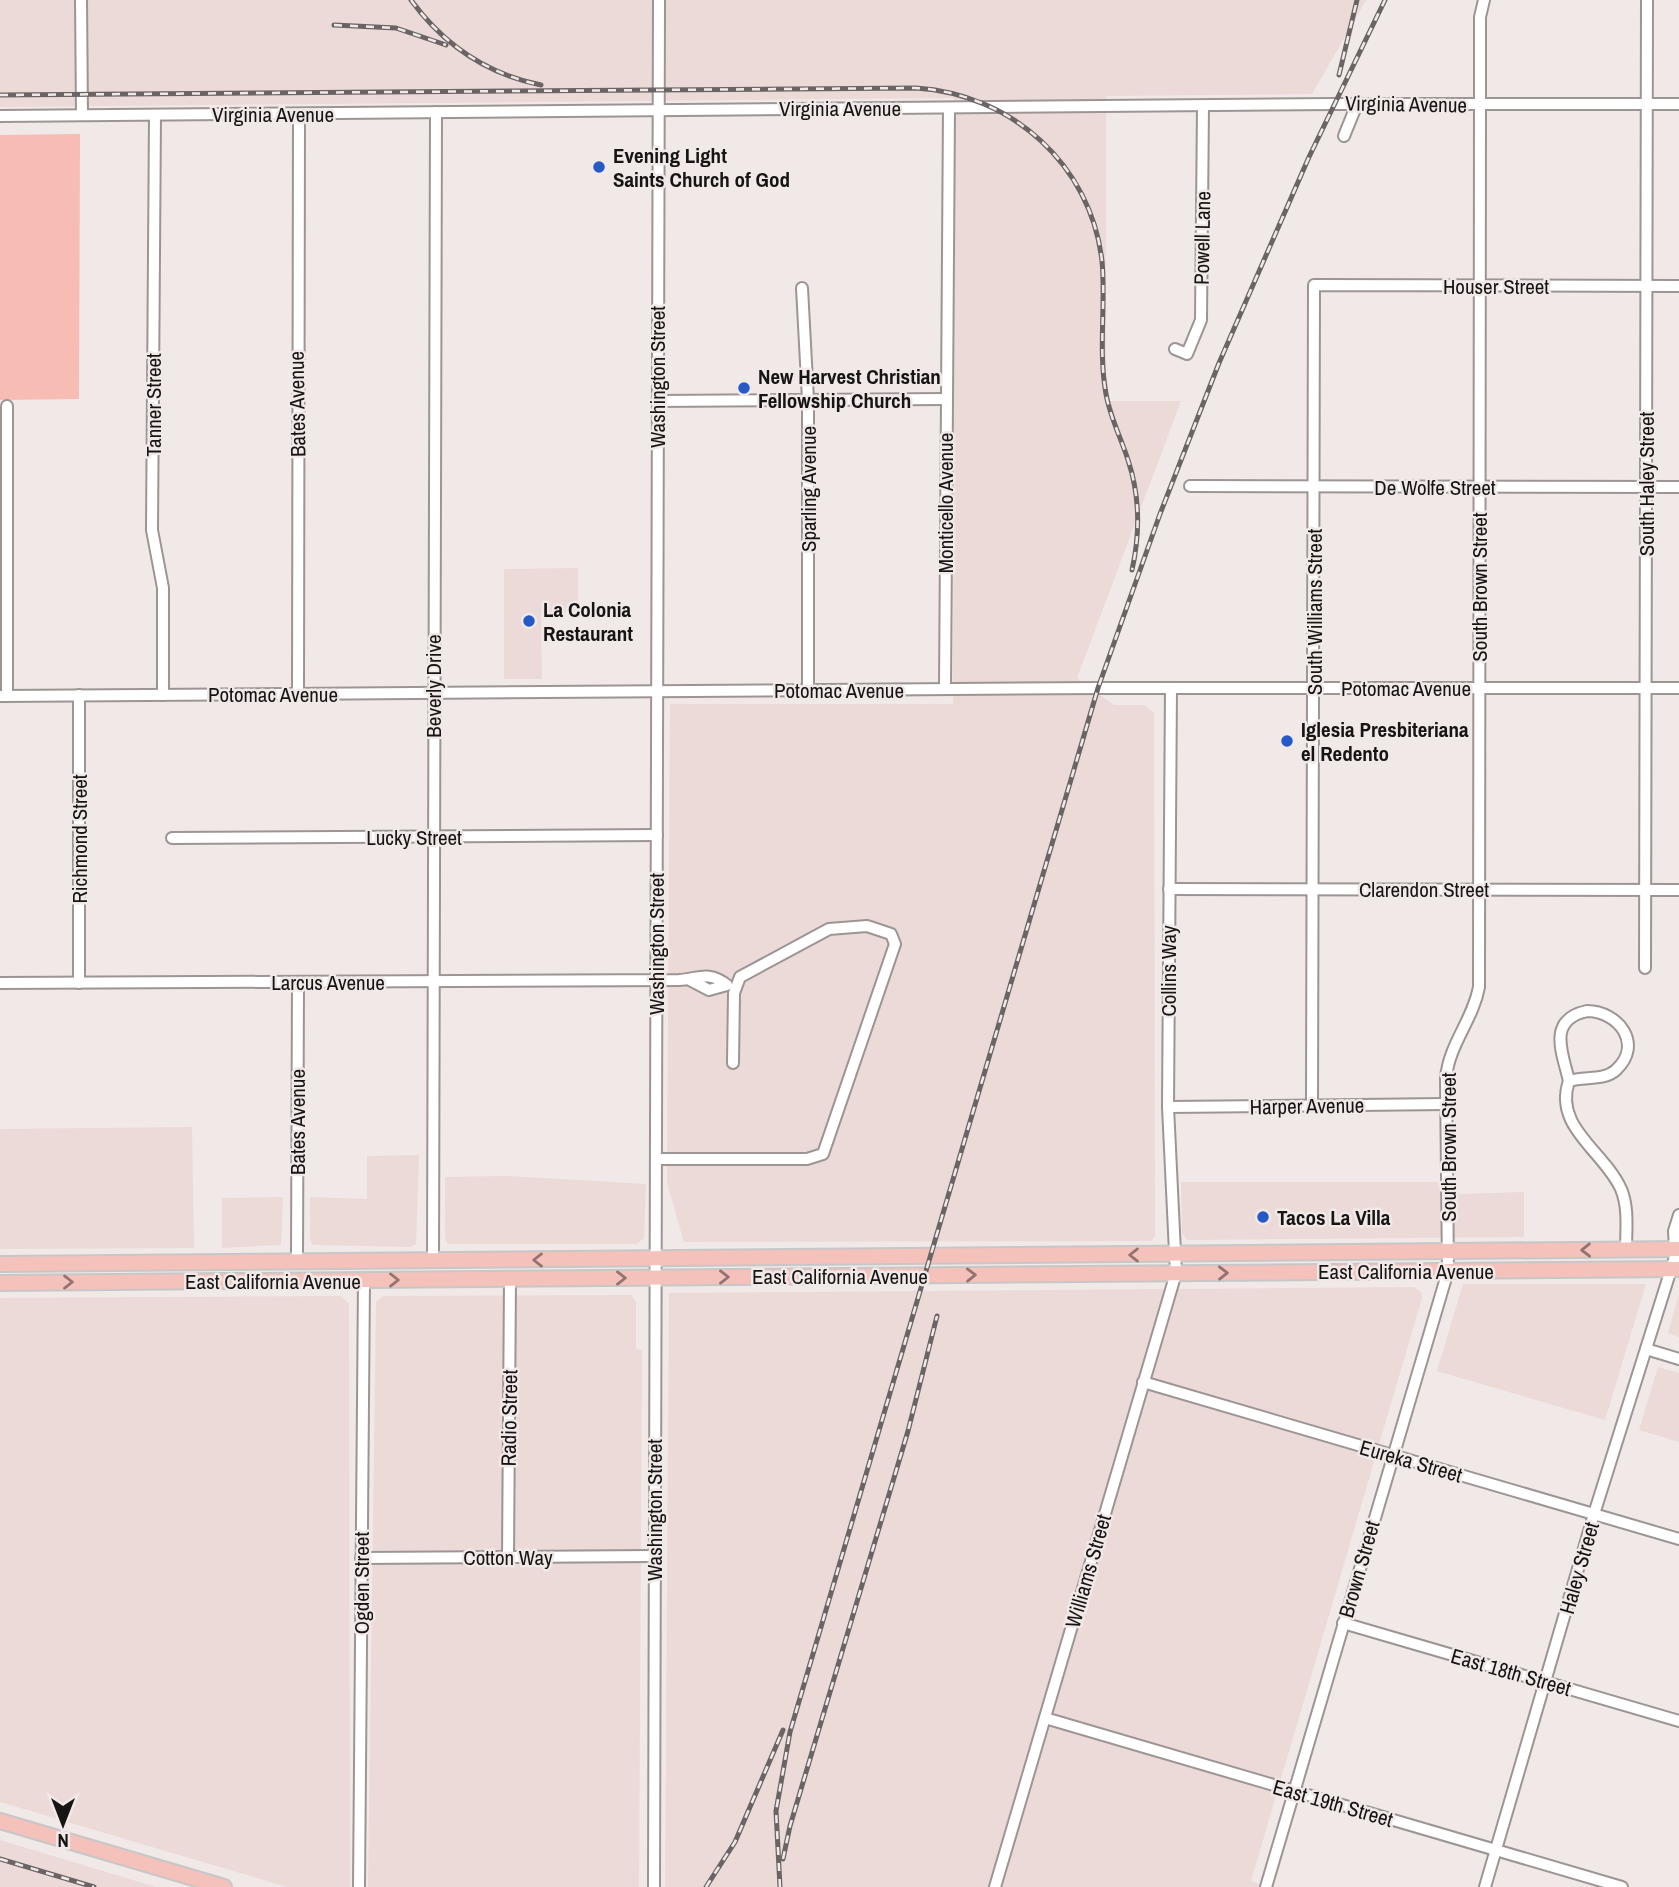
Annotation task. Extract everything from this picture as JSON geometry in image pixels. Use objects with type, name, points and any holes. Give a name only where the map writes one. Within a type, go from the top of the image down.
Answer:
[{"type":"main road","name":"East California Avenue","points":[[0,1264],[1626,1250],[1678,1247]]},
{"type":"main road","points":[[214,1281],[232,1272],[283,1271],[293,1268],[297,1261]]},
{"type":"main road","points":[[136,1282],[148,1271],[219,1262]]},
{"type":"main road","name":"East California Avenue","points":[[0,1283],[1674,1269]]},
{"type":"main road","points":[[0,1821],[225,1887]]},
{"type":"street","points":[[81,0],[82,115]]},
{"type":"street","name":"Washington Street","points":[[654,1887],[659,0]]},
{"type":"street","name":"South Brown Street","points":[[1448,1251],[1446,1104],[1450,1053],[1471,1015],[1479,987],[1480,16],[1484,0]]},
{"type":"street","name":"South Haley Street","points":[[1645,968],[1647,0]]},
{"type":"street","points":[[1344,136],[1357,104]]},
{"type":"street","name":"Virginia Avenue","points":[[0,116],[1357,104],[1679,104]]},
{"type":"street","name":"Powell Lane","points":[[1175,349],[1187,354],[1201,320],[1203,106]]},
{"type":"street","name":"Monticello Avenue","points":[[945,689],[949,108]]},
{"type":"street","name":"Beverly Drive","points":[[433,1261],[436,112]]},
{"type":"street","name":"Bates Avenue","points":[[298,694],[299,114]]},
{"type":"street","name":"Tanner Street","points":[[155,115],[152,530],[163,588],[163,695]]},
{"type":"street","name":"Houser Street","points":[[1314,285],[1679,286]]},
{"type":"street","name":"South Williams Street","points":[[1312,1105],[1314,285]]},
{"type":"street","name":"Sparling Avenue","points":[[802,288],[808,400],[808,690]]},
{"type":"street","points":[[657,401],[946,399]]},
{"type":"street","points":[[4,696],[7,406]]},
{"type":"street","name":"De Wolfe Street","points":[[1190,486],[1679,487]]},
{"type":"street","name":"Collins Way","points":[[1171,688],[1168,1107],[1174,1254]]},
{"type":"street","name":"Potomac Avenue","points":[[4,696],[945,689],[1679,688]]},
{"type":"street","name":"Richmond Street","points":[[79,695],[79,983]]},
{"type":"street","name":"Lucky Street","points":[[172,838],[656,835]]},
{"type":"street","name":"Clarendon Street","points":[[1169,889],[1679,890]]},
{"type":"street","points":[[656,1159],[807,1159],[823,1154],[895,944],[894,937],[878,927],[829,929],[740,977],[731,985],[733,1063]]},
{"type":"street","name":"Larcus Avenue","points":[[0,984],[688,979],[709,990],[731,985]]},
{"type":"street","name":"Bates Avenue","points":[[297,1261],[298,982]]},
{"type":"street","points":[[1569,1081],[1608,1075],[1622,1062],[1626,1045],[1625,1034],[1622,1026],[1610,1015],[1598,1011],[1577,1013],[1563,1028],[1559,1049],[1569,1081],[1566,1090],[1567,1117],[1612,1175],[1624,1198],[1626,1250]]},
{"type":"street","name":"Harper Avenue","points":[[1168,1107],[1446,1104]]},
{"type":"street","name":"Haley Street","points":[[1485,1887],[1594,1514],[1674,1269],[1678,1247],[1674,1231],[1679,1215]]},
{"type":"street","name":"Brown Street","points":[[1266,1887],[1448,1271],[1448,1251]]},
{"type":"street","name":"Williams Street","points":[[995,1887],[1176,1273],[1174,1254]]},
{"type":"street","name":"Radio Street","points":[[508,1557],[510,1279]]},
{"type":"street","name":"Ogden Street","points":[[359,1887],[364,1280]]},
{"type":"street","points":[[1646,1349],[1679,1359]]},
{"type":"street","name":"Eureka Street","points":[[1143,1382],[1679,1539]]},
{"type":"street","name":"Cotton Way","points":[[361,1558],[654,1556]]},
{"type":"street","name":"East 18th Street","points":[[1343,1623],[1679,1721]]},
{"type":"street","name":"East 19th Street","points":[[1045,1718],[1622,1887]]},
{"type":"shaded area","points":[[0,0],[1366,0],[1312,94],[1106,96],[1106,370],[1110,401],[1181,401],[1077,678],[1114,705],[1145,705],[1154,713],[1155,1236],[1151,1241],[684,1242],[667,1183],[670,704],[953,704],[954,98],[0,107]]},
{"type":"shaded area","points":[[80,134],[79,399],[0,400],[0,135]]},
{"type":"shaded area","points":[[578,568],[578,612],[541,613],[542,679],[504,679],[504,569]]},
{"type":"shaded area","points":[[192,1127],[194,1248],[0,1249],[0,1129]]},
{"type":"shaded area","points":[[419,1155],[416,1244],[411,1247],[313,1245],[310,1239],[310,1197],[367,1199],[367,1156]]},
{"type":"shaded area","points":[[506,1176],[646,1184],[644,1238],[637,1244],[448,1244],[445,1239],[445,1177]]},
{"type":"shaded area","points":[[1181,1182],[1437,1182],[1461,1194],[1524,1192],[1524,1237],[1187,1240],[1182,1232]]},
{"type":"shaded area","points":[[283,1197],[281,1245],[222,1248],[222,1198]]},
{"type":"shaded area","points":[[1463,1284],[1646,1284],[1605,1420],[1437,1371]]},
{"type":"shaded area","points":[[1414,1287],[1421,1292],[1422,1298],[1251,1881],[1266,1887],[665,1887],[669,1293]]},
{"type":"shaded area","points":[[1679,1294],[1679,1337],[1668,1333]]},
{"type":"shaded area","points":[[631,1295],[636,1302],[636,1349],[642,1350],[639,1887],[368,1887],[376,1302],[383,1296]]},
{"type":"shaded area","points":[[341,1296],[349,1304],[350,1887],[287,1887],[0,1802],[0,1298]]},
{"type":"shaded area","points":[[1658,1367],[1679,1373],[1679,1442],[1639,1430]]},
{"type":"shaded area","points":[[0,1840],[156,1887],[0,1887]]},
{"type":"railway","points":[[411,0],[437,30],[468,55],[502,73],[541,85]]},
{"type":"railway","points":[[1339,75],[1357,0]]},
{"type":"railway","points":[[780,1887],[776,1811],[790,1732],[1098,688],[1160,514],[1219,363],[1309,157],[1385,0]]},
{"type":"railway","points":[[334,25],[396,28],[446,45]]},
{"type":"railway","points":[[0,95],[916,88],[951,93],[984,104],[1014,120],[1041,141],[1064,166],[1082,194],[1095,226],[1102,261],[1106,394],[1132,474],[1137,501],[1132,570]]},
{"type":"railway","points":[[783,1859],[790,1826],[908,1431],[937,1316]]},
{"type":"railway","points":[[706,1887],[735,1842],[783,1730]]},
{"type":"railway","points":[[0,1859],[94,1887]]},
{"type":"place","name":"Evening Light Saints Church of God","points":[[599,167]]},
{"type":"place","name":"New Harvest Christian Fellowship Church","points":[[744,388]]},
{"type":"place","name":"La Colonia Restaurant","points":[[529,621]]},
{"type":"place","name":"Iglesia Presbiteriana el Redento","points":[[1287,741]]},
{"type":"place","name":"Tacos La Villa","points":[[1263,1217]]}]
